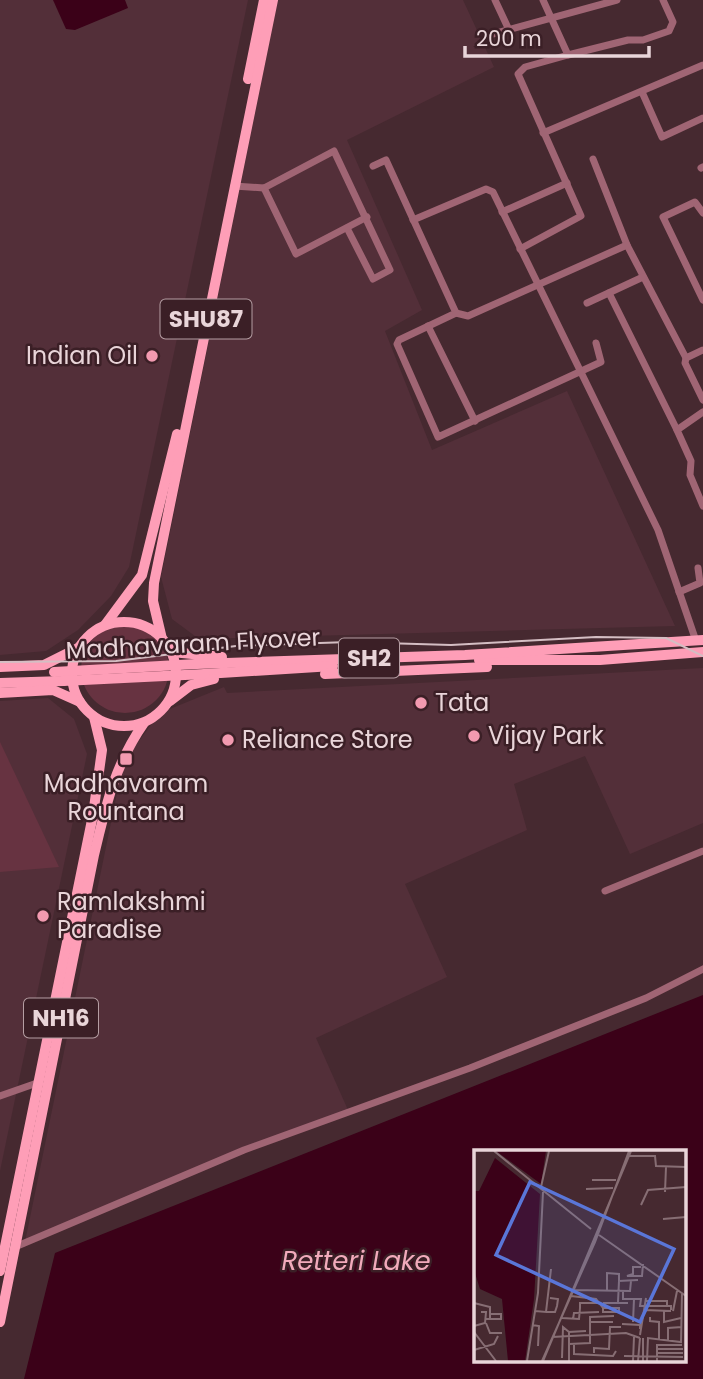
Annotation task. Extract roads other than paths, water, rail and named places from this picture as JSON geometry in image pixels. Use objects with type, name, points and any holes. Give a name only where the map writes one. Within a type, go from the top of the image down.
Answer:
[{"type":"main road","name":"SHU87","points":[[78,648],[90,634],[105,625],[136,585],[150,552],[187,389],[264,0]]},
{"type":"main road","name":"SHU87","points":[[162,639],[156,618],[154,591],[273,0]]},
{"type":"main road","points":[[136,585],[154,591]]},
{"type":"main road","name":"SHU87","points":[[105,625],[136,622],[150,628],[172,652]]},
{"type":"main road","name":"SH2","points":[[556,649],[700,641]]},
{"type":"main road","points":[[170,701],[176,686],[177,669],[172,652],[226,657],[547,644],[556,649]]},
{"type":"main road","points":[[0,667],[44,665],[78,648]]},
{"type":"main road","points":[[78,648],[71,675],[80,702]]},
{"type":"main road","name":"Madhavaram Flyover","points":[[0,683],[544,657],[556,649]]},
{"type":"main road","name":"SH2","points":[[544,657],[703,652]]},
{"type":"main road","points":[[0,693],[53,690],[80,702],[94,717],[110,725],[127,727],[144,723],[159,714],[170,701],[191,685],[209,679],[545,666],[544,657]]},
{"type":"main road","name":"Madhavaram Flyover","points":[[0,674],[544,657]]},
{"type":"main road","name":"NH16","points":[[0,1269],[93,815],[102,750],[94,717]]},
{"type":"main road","name":"NH16","points":[[0,1322],[94,855],[112,783],[124,752],[144,723]]},
{"type":"street","points":[[495,0],[509,30]]},
{"type":"street","points":[[543,0],[568,55]]},
{"type":"street","points":[[489,35],[552,19],[587,4],[617,0]]},
{"type":"street","points":[[520,249],[579,220],[580,213],[518,74],[525,67],[628,40],[643,40],[669,31],[673,22],[663,0]]},
{"type":"street","points":[[543,133],[703,65]]},
{"type":"street","points":[[642,92],[663,137],[703,118]]},
{"type":"street","points":[[234,186],[264,188],[334,151],[367,217],[389,271],[376,278],[370,276],[347,228]]},
{"type":"street","points":[[593,159],[627,245],[686,358],[685,363],[703,400]]},
{"type":"street","points":[[373,166],[386,160],[456,313]]},
{"type":"street","points":[[502,212],[567,183]]},
{"type":"street","points":[[264,188],[296,254],[367,217]]},
{"type":"street","points":[[413,220],[486,189],[493,192],[658,530],[679,592],[700,641]]},
{"type":"street","points":[[703,212],[695,202],[663,217],[703,300]]},
{"type":"street","points":[[596,343],[603,360],[582,373],[440,437],[436,435],[397,344],[399,340],[456,313],[468,316],[627,245]]},
{"type":"street","points":[[587,303],[643,277]]},
{"type":"street","points":[[609,293],[691,461],[690,475],[703,506]]},
{"type":"street","points":[[428,326],[475,421]]},
{"type":"street","points":[[686,358],[703,350]]},
{"type":"street","points":[[677,430],[703,412]]},
{"type":"street","points":[[679,592],[700,583],[698,568]]},
{"type":"street","points":[[605,891],[703,851]]},
{"type":"street","points":[[15,1247],[232,1156],[646,998],[703,970]]},
{"type":"street","points":[[0,1096],[37,1083]]},
{"type":"water","points":[[53,0],[125,0],[128,8],[75,30],[66,29]]},
{"type":"water","name":"Retteri Lake","points":[[703,995],[703,1379],[24,1379],[55,1253]]},
{"type":"railway","points":[[0,662],[116,661],[236,646],[349,642],[451,645],[596,637],[666,638],[703,656]]},
{"type":"place","name":"Indian Oil","points":[[152,356]]},
{"type":"place","name":"Tata","points":[[421,703]]},
{"type":"place","name":"Vijay Park","points":[[474,736]]},
{"type":"place","name":"Reliance Store","points":[[228,740]]},
{"type":"place","name":"Madhavaram Rountana","points":[[126,759]]},
{"type":"place","name":"Ramlakshmi Paradise","points":[[43,916]]}]
